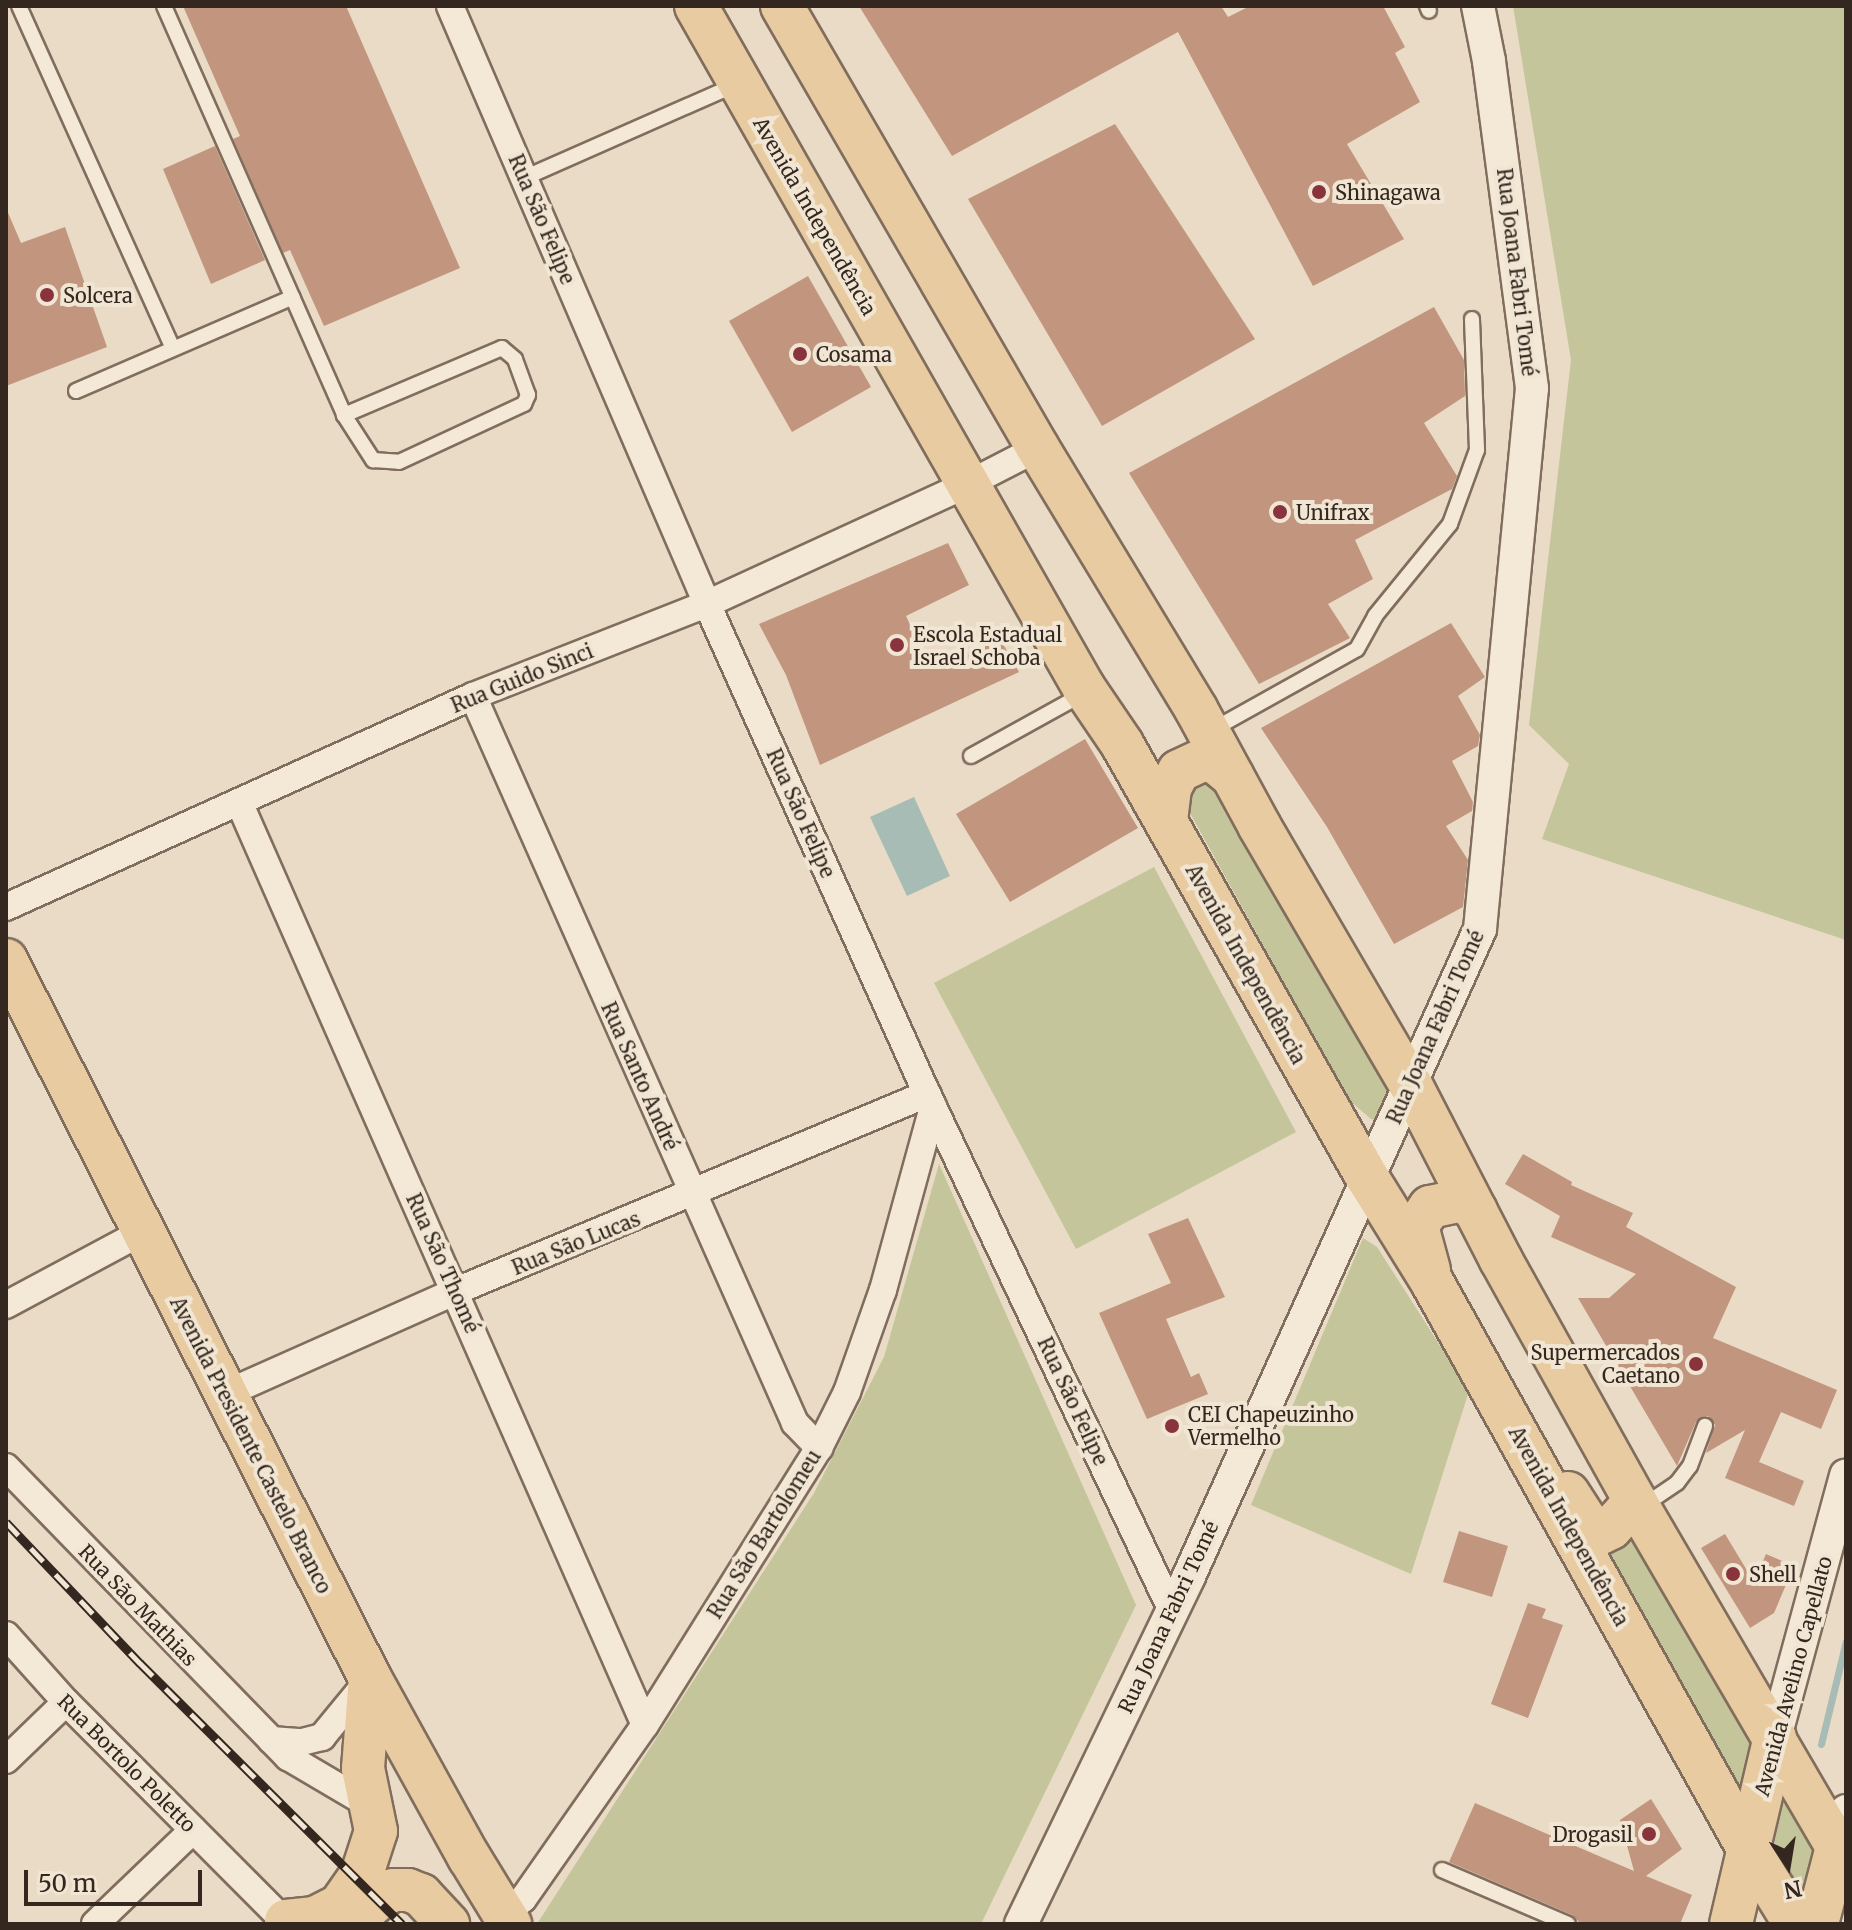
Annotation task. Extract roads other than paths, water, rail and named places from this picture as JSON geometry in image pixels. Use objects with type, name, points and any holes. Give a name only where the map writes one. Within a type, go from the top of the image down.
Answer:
[{"type":"main road","name":"Avenida Independência","points":[[696,6],[1087,692],[1122,744],[1367,1177],[1432,1282],[1748,1848],[1795,1924]]},
{"type":"main road","points":[[782,6],[1038,448],[1202,721],[1411,1085],[1476,1211],[1637,1505],[1775,1737],[1842,1829],[1817,1924]]},
{"type":"main road","points":[[1122,744],[1149,748],[1175,742],[1202,721]]},
{"type":"main road","points":[[1166,821],[1170,788],[1179,771],[1203,760],[1215,762],[1232,776]]},
{"type":"main road","name":"Avenida Presidente Castelo Branco","points":[[6,960],[370,1678],[507,1919]]},
{"type":"main road","points":[[1432,1282],[1417,1226],[1430,1207],[1448,1201],[1463,1200],[1476,1211]]},
{"type":"main road","points":[[1528,1453],[1568,1493],[1592,1530],[1601,1533],[1611,1528],[1637,1505]]},
{"type":"main road","points":[[287,1922],[315,1918],[340,1905],[351,1894],[376,1831],[363,1768],[370,1678]]},
{"type":"main road","name":"Avenida Avelino Capellato","points":[[1731,1924],[1775,1737]]},
{"type":"main road","points":[[350,1924],[379,1898],[393,1890],[408,1890],[421,1895],[448,1924]]},
{"type":"street","name":"Rua São Felipe","points":[[450,6],[707,604],[930,1101],[1172,1611]]},
{"type":"street","name":"Rua Joana Fabri Tomé","points":[[1021,1924],[1172,1611],[1480,929],[1529,447],[1532,388],[1478,6]]},
{"type":"street","name":"Rua Guido Sinci","points":[[6,907],[473,696],[707,604],[968,484],[1038,448]]},
{"type":"street","name":"Rua Santo André","points":[[473,696],[795,1423],[819,1448]]},
{"type":"street","name":"Rua São Thomé","points":[[239,802],[645,1725]]},
{"type":"street","name":"Rua São Lucas","points":[[225,1394],[456,1291],[930,1101]]},
{"type":"street","name":"Rua São Bartolomeu","points":[[507,1919],[645,1725],[819,1448],[847,1392],[883,1290],[930,1101]]},
{"type":"street","points":[[6,1305],[142,1232]]},
{"type":"street","name":"Rua São Mathias","points":[[6,1467],[288,1757],[373,1807]]},
{"type":"street","name":"Avenida Avelino Capellato","points":[[1775,1737],[1846,1475]]},
{"type":"street","name":"Rua Bortolo Poletto","points":[[6,1635],[66,1702],[287,1922]]},
{"type":"street","points":[[271,1740],[302,1742],[322,1737],[370,1678]]},
{"type":"street","points":[[6,1760],[66,1702]]},
{"type":"street","points":[[95,1924],[193,1830]]},
{"type":"lane","points":[[6,14],[20,6],[172,346]]},
{"type":"lane","points":[[164,6],[344,415],[373,460],[399,462],[524,404],[528,395],[515,359],[502,348],[344,415]]},
{"type":"lane","points":[[524,178],[739,83]]},
{"type":"lane","points":[[76,391],[172,346],[293,297]]},
{"type":"lane","points":[[1202,721],[1357,649],[1375,616],[1450,524],[1477,450],[1472,319]]},
{"type":"lane","points":[[971,756],[1087,692]]},
{"type":"lane","points":[[1637,1505],[1677,1483],[1690,1466],[1705,1426]]},
{"type":"lane","points":[[1442,1870],[1568,1924]]},
{"type":"water","points":[[914,797],[950,876],[907,896],[870,817]]},
{"type":"waterway","points":[[1821,1744],[1846,1641]]},
{"type":"railway","points":[[6,1522],[140,1663],[402,1924]]},
{"type":"place","name":"Shinagawa","points":[[1319,192]]},
{"type":"place","name":"Solcera","points":[[47,295]]},
{"type":"place","name":"Cosama","points":[[800,354]]},
{"type":"place","name":"Unifrax","points":[[1280,512]]},
{"type":"place","name":"Escola Estadual Israel Schoba","points":[[897,645]]},
{"type":"place","name":"Supermercados Caetano","points":[[1696,1364]]},
{"type":"place","name":"CEI Chapeuzinho Vermelho","points":[[1172,1426]]},
{"type":"place","name":"Shell","points":[[1733,1574]]},
{"type":"place","name":"Drogasil","points":[[1649,1834]]}]
